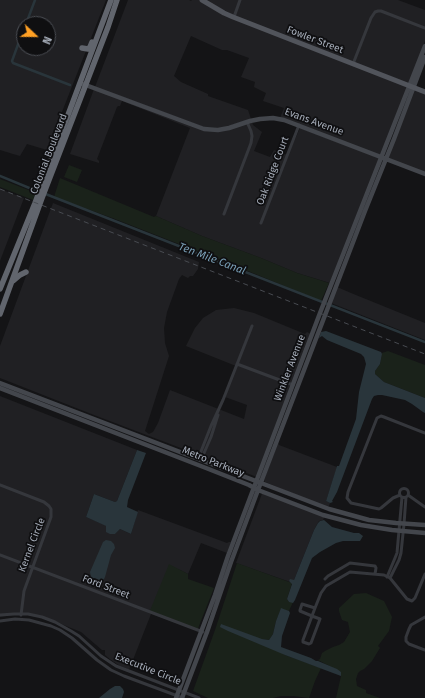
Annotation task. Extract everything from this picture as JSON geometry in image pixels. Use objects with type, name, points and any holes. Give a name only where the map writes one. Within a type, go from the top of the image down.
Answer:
[{"type":"highway","name":"Colonial Boulevard","points":[[0,314],[12,283],[43,188],[60,146],[60,136],[83,84],[101,26],[111,0]]},
{"type":"highway","name":"Colonial Boulevard","points":[[43,188],[57,158],[58,148],[117,0]]},
{"type":"highway","points":[[82,48],[89,48],[101,26]]},
{"type":"highway","name":"Colonial Boulevard","points":[[0,288],[40,197]]},
{"type":"highway","points":[[17,268],[15,262],[22,235]]},
{"type":"highway","points":[[0,314],[3,299],[12,273],[10,264]]},
{"type":"highway","points":[[12,283],[20,275],[26,272]]},
{"type":"main road","name":"Fowler Street","points":[[202,0],[233,17],[425,92]]},
{"type":"street","points":[[233,17],[240,0]]},
{"type":"street","points":[[353,64],[371,18],[375,12],[382,11],[425,28]]},
{"type":"street","name":"Winkler Avenue","points":[[412,87],[425,46]]},
{"type":"street","name":"Winkler Avenue","points":[[181,696],[231,562],[293,385],[425,57]]},
{"type":"street","name":"Evans Avenue","points":[[83,84],[200,128],[222,130],[260,119],[273,118],[284,120],[425,174]]},
{"type":"street","points":[[224,214],[251,143],[252,136],[247,122]]},
{"type":"street","name":"Oak Ridge Court","points":[[261,222],[299,125]]},
{"type":"street","name":"Winkler Avenue","points":[[258,483],[308,359],[324,310]]},
{"type":"street","points":[[200,460],[211,437],[223,400],[252,326]]},
{"type":"street","points":[[308,346],[308,359]]},
{"type":"street","points":[[237,364],[293,385],[295,390],[290,406]]},
{"type":"street","name":"Metro Parkway","points":[[0,383],[321,507],[369,520],[425,525]]},
{"type":"street","name":"Metro Parkway","points":[[0,388],[202,466],[256,489],[334,518],[361,525],[401,531],[425,532]]},
{"type":"street","points":[[425,433],[381,416],[378,418],[348,492],[347,498],[351,503],[379,509],[384,507],[393,498],[404,496],[425,507]]},
{"type":"street","name":"Kernel Circle","points":[[0,485],[44,502],[51,509],[51,517],[24,590],[21,619]]},
{"type":"street","points":[[388,577],[396,556],[401,531],[404,496]]},
{"type":"street","name":"Ford Street","points":[[0,555],[204,633]]},
{"type":"street","points":[[325,579],[350,563],[376,566],[375,574]]},
{"type":"street","points":[[315,608],[302,604],[300,611],[312,616],[320,619],[311,643],[309,644],[303,642],[303,640],[312,616],[315,608],[324,588],[348,573],[375,574],[388,577],[407,599],[412,601],[415,598],[425,574]]},
{"type":"street","name":"Executive Circle","points":[[0,615],[21,614],[42,617],[59,624],[79,636],[100,655],[116,666],[181,696]]},
{"type":"street","points":[[425,617],[411,625],[406,637],[406,641],[409,644],[425,650]]},
{"type":"street","name":"Executive Circle","points":[[0,620],[21,619],[33,621],[60,630],[111,670],[181,696]]},
{"type":"street","points":[[181,696],[199,698]]},
{"type":"shaded area","points":[[0,0],[106,0],[47,150],[27,144],[20,156],[0,150]]},
{"type":"shaded area","points":[[128,0],[199,0],[213,9],[408,87],[381,156],[280,118],[284,108],[263,101],[266,93],[254,87],[255,82],[241,77],[249,58],[227,50],[222,50],[191,36],[174,76],[181,82],[208,94],[208,96],[248,110],[251,119],[222,128],[204,127],[95,87]]},
{"type":"shaded area","points":[[204,0],[398,0],[425,10],[425,41],[409,84],[242,19]]},
{"type":"shaded area","points":[[94,89],[213,131],[252,122],[253,125],[262,132],[254,151],[270,157],[274,150],[288,155],[300,128],[380,158],[330,283],[297,273],[202,236],[156,216],[190,128],[122,101],[120,106],[117,107],[97,159],[99,163],[70,154]]},
{"type":"shaded area","points":[[414,89],[425,93],[425,173],[387,158]]},
{"type":"shaded area","points":[[69,165],[82,170],[77,182],[64,177]]},
{"type":"shaded area","points":[[60,178],[202,236],[297,273],[329,283],[321,301],[115,219],[54,197]]},
{"type":"shaded area","points":[[0,179],[36,193],[33,200],[0,187]]},
{"type":"shaded area","points":[[0,189],[24,198],[0,261]]},
{"type":"shaded area","points":[[53,203],[199,262],[198,269],[193,276],[188,278],[182,275],[179,279],[167,312],[164,328],[165,343],[169,356],[145,431],[149,434],[153,432],[158,423],[170,390],[244,419],[247,405],[225,397],[236,366],[186,346],[195,328],[203,318],[216,310],[234,308],[254,313],[305,334],[307,332],[311,334],[257,477],[0,378],[0,346]]},
{"type":"shaded area","points":[[337,287],[425,323],[425,340],[331,303]]},
{"type":"shaded area","points":[[326,331],[381,352],[380,364],[375,371],[375,374],[384,382],[425,398],[425,413],[405,400],[382,395],[374,396],[337,492],[332,501],[333,502],[330,503],[326,501],[337,466],[339,466],[356,419],[359,392],[366,364],[364,357],[361,354],[327,340],[322,336],[319,338],[321,332]]},
{"type":"shaded area","points":[[388,351],[425,365],[425,398],[384,382],[375,374],[375,371],[380,364],[382,353]]},
{"type":"shaded area","points":[[0,396],[137,450],[117,501],[115,502],[94,494],[86,517],[107,526],[115,534],[120,529],[131,534],[138,510],[227,543],[231,542],[227,553],[201,543],[188,574],[178,569],[150,613],[151,614],[129,670],[111,660],[105,655],[105,650],[102,650],[81,632],[39,615],[13,615],[0,617]]},
{"type":"shaded area","points":[[278,443],[279,445],[337,467],[326,501],[330,503],[328,508],[265,482],[264,480]]},
{"type":"shaded area","points":[[137,450],[146,453],[128,500],[127,507],[138,512],[131,534],[120,529],[115,534],[110,534],[106,532],[106,526],[86,517],[94,494],[115,502],[117,501]]},
{"type":"shaded area","points":[[263,491],[325,515],[323,520],[319,521],[314,530],[294,580],[289,581],[290,582],[236,563]]},
{"type":"shaded area","points":[[324,520],[332,527],[359,533],[363,536],[360,541],[343,541],[336,543],[312,558],[295,600],[293,603],[289,602],[287,599],[292,584],[289,581],[290,579],[294,580],[314,530],[320,521]]},
{"type":"shaded area","points":[[106,540],[111,541],[115,548],[111,555],[103,581],[95,581],[91,577],[90,572],[103,542]]},
{"type":"shaded area","points":[[237,563],[292,583],[287,599],[289,602],[293,602],[289,611],[281,609],[273,634],[269,640],[262,639],[285,655],[321,668],[309,698],[281,696],[273,698],[208,698],[193,691]]},
{"type":"shaded area","points":[[169,564],[188,574],[188,579],[214,588],[197,631],[149,613]]},
{"type":"shaded area","points":[[366,593],[384,601],[392,617],[389,631],[378,646],[380,648],[372,661],[358,673],[356,679],[357,686],[366,690],[366,693],[380,698],[336,698],[341,672],[318,660],[320,659],[322,653],[344,642],[350,632],[348,622],[342,620],[339,608],[354,594]]},
{"type":"shaded area","points":[[281,608],[289,611],[290,613],[282,636],[281,647],[337,669],[341,672],[341,676],[285,655],[220,627],[221,624],[262,639],[269,640],[273,634]]},
{"type":"shaded area","points":[[115,686],[120,686],[123,689],[124,692],[122,698],[99,698],[110,689]]},
{"type":"waterway","points":[[29,16],[35,0]]},
{"type":"waterway","points":[[16,50],[12,61],[13,63],[70,85]]},
{"type":"waterway","name":"Ten Mile Canal","points":[[0,176],[39,192]]},
{"type":"waterway","name":"Ten Mile Canal","points":[[43,193],[425,342]]},
{"type":"railway","points":[[0,189],[425,354]]}]
